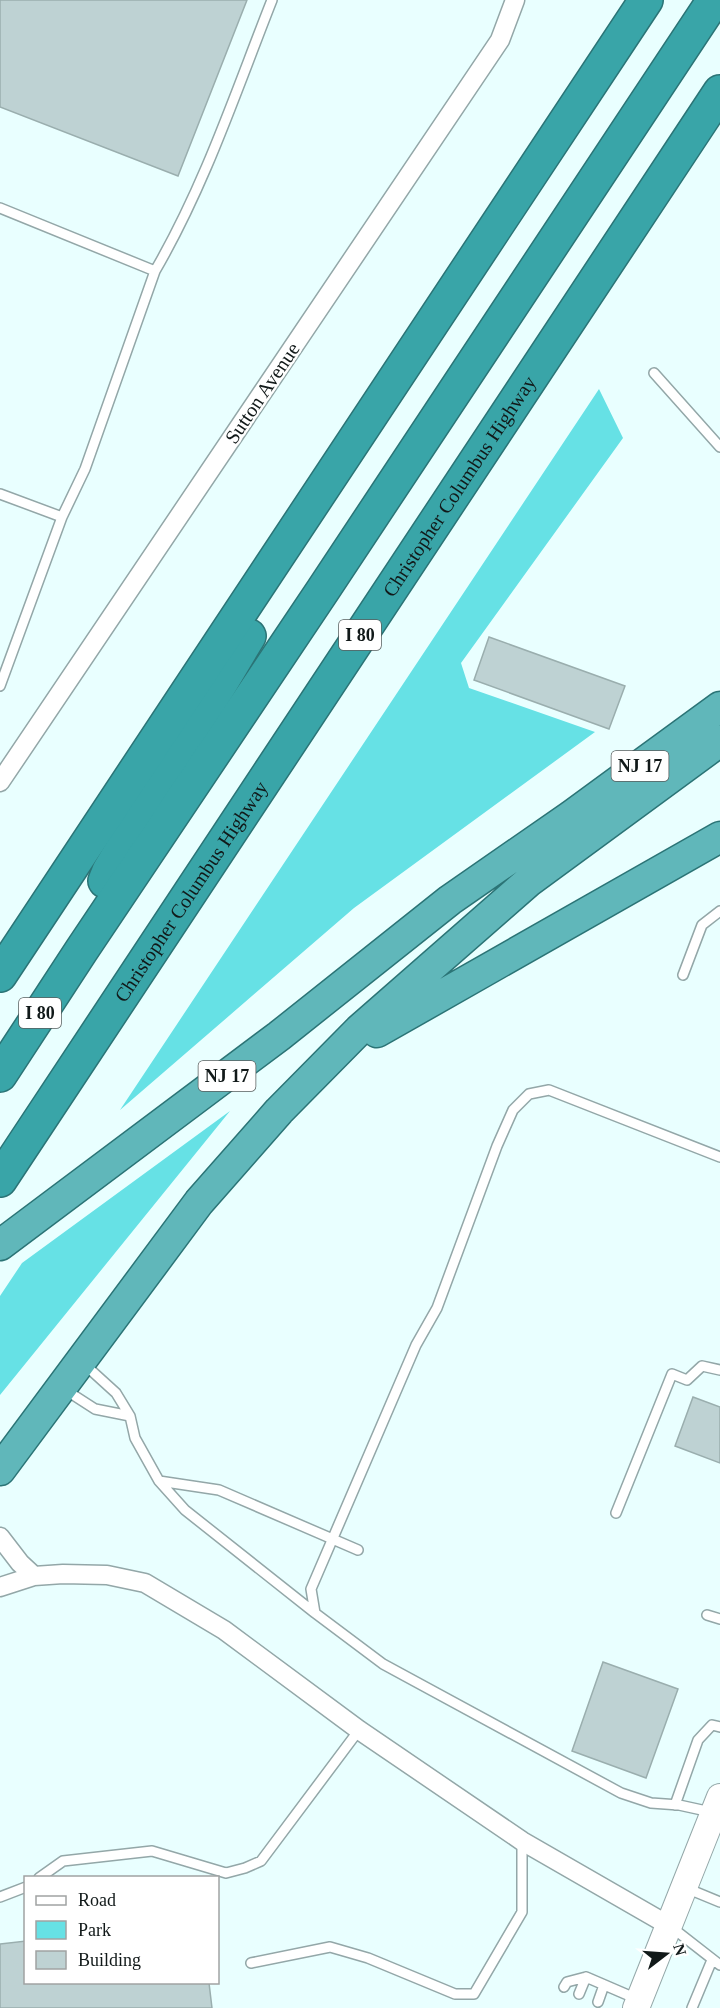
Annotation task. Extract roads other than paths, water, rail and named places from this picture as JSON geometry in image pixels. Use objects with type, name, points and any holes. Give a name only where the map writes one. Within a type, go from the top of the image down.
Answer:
[{"type":"highway","points":[[0,975],[646,0]]},
{"type":"highway","name":"I 80","points":[[0,1075],[714,0]]},
{"type":"highway","name":"Christopher Columbus Highway","points":[[0,1180],[720,92]]},
{"type":"highway","points":[[81,951],[109,871],[282,581],[352,446]]},
{"type":"highway","name":"NJ 17","points":[[0,1245],[279,1036],[450,900],[571,816],[720,707]]},
{"type":"highway","name":"NJ 17","points":[[0,1470],[199,1202],[279,1111],[330,1059],[359,1030],[528,882],[720,741]]},
{"type":"highway","points":[[330,1059],[720,837]]},
{"type":"main road","points":[[638,2004],[717,1805]]},
{"type":"street","name":"Sutton Avenue","points":[[0,782],[500,40],[515,0]]},
{"type":"street","points":[[0,1537],[20,1563],[34,1576]]},
{"type":"street","points":[[0,1587],[34,1576],[63,1574],[107,1575],[145,1583],[224,1630],[359,1730],[522,1841],[668,1925]]},
{"type":"lane","points":[[0,686],[62,517],[85,469],[155,271],[183,222],[204,176],[272,0]]},
{"type":"lane","points":[[0,208],[155,271]]},
{"type":"lane","points":[[654,373],[720,447]]},
{"type":"lane","points":[[0,494],[62,517]]},
{"type":"lane","points":[[683,975],[702,925],[720,910]]},
{"type":"lane","points":[[315,1613],[311,1589],[418,1340],[437,1308],[497,1146],[513,1110],[530,1094],[549,1090],[720,1157]]},
{"type":"lane","points":[[81,1361],[117,1393],[130,1416],[135,1438],[159,1481],[185,1510],[383,1664],[611,1787],[651,1803],[717,1805]]},
{"type":"lane","points":[[616,1513],[672,1374],[687,1380],[702,1366],[720,1370]]},
{"type":"lane","points":[[61,1387],[95,1409],[130,1416]]},
{"type":"lane","points":[[159,1481],[219,1490],[358,1550]]},
{"type":"lane","points":[[707,1615],[720,1619]]},
{"type":"lane","points":[[675,1805],[698,1740],[712,1725],[720,1727]]},
{"type":"lane","points":[[42,1876],[63,1861],[152,1851],[226,1874],[245,1868],[261,1860],[359,1730]]},
{"type":"lane","points":[[251,1963],[330,1947],[368,1958],[455,1994],[474,1994],[522,1912],[522,1841]]},
{"type":"lane","points":[[684,1887],[720,1902]]},
{"type":"lane","points":[[0,1898],[24,1888]]},
{"type":"lane","points":[[668,1925],[716,1963],[692,2008]]},
{"type":"lane","points":[[564,1987],[567,1982],[586,1977],[638,2004]]},
{"type":"lane","points":[[579,1994],[586,1977]]},
{"type":"lane","points":[[598,2002],[604,1985]]}]
